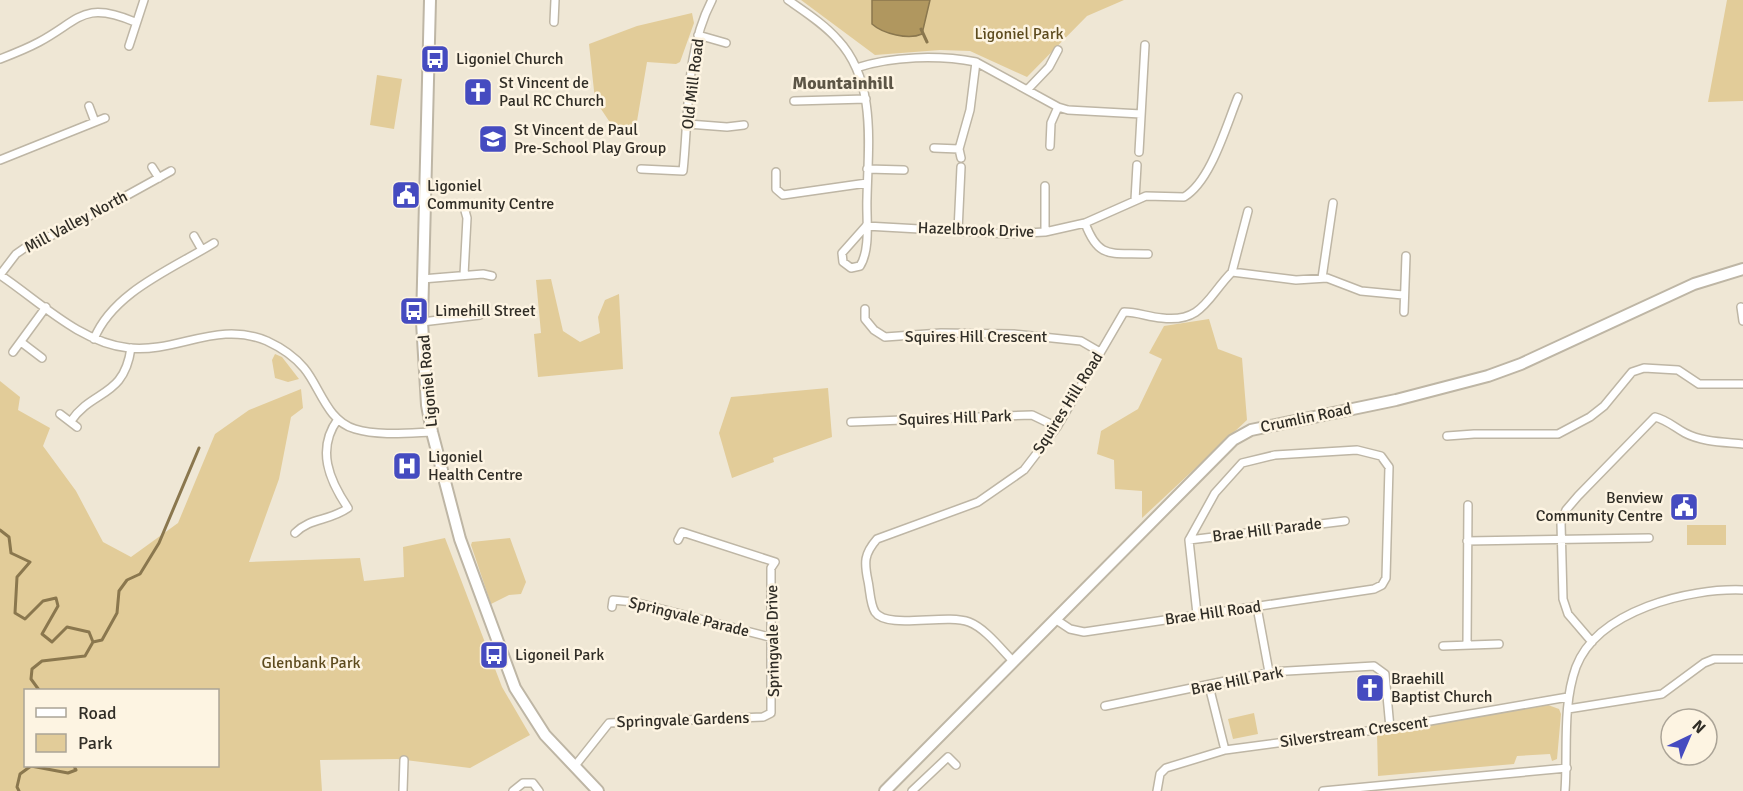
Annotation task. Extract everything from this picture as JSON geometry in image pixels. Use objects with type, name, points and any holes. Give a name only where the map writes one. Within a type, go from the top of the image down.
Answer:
[{"type":"main road","name":"Ligoniel Road","points":[[430,0],[422,322],[432,432],[460,539],[515,688],[545,735],[598,791]]},
{"type":"main road","name":"Crumlin Road","points":[[885,791],[1233,440],[1251,430],[1396,399],[1488,376],[1521,364],[1694,284],[1743,269]]},
{"type":"street","points":[[129,46],[144,0]]},
{"type":"street","points":[[554,22],[555,0]]},
{"type":"street","name":"Old Mill Road","points":[[641,170],[683,171],[692,67],[698,35],[712,0]]},
{"type":"street","points":[[788,0],[832,33],[847,51],[856,68],[866,99],[867,183],[866,226],[863,261],[856,268],[851,268],[843,262],[842,253],[866,226]]},
{"type":"street","points":[[0,59],[40,42],[72,19],[90,10],[135,22]]},
{"type":"street","points":[[698,35],[726,43]]},
{"type":"street","points":[[1139,152],[1145,45]]},
{"type":"street","points":[[1028,88],[1049,67],[1058,50]]},
{"type":"street","points":[[856,68],[886,61],[950,59],[976,62],[1068,110],[1141,114]]},
{"type":"street","points":[[961,158],[959,149],[970,110],[976,62]]},
{"type":"street","name":"Hazelbrook Drive","points":[[866,226],[958,231],[1045,232],[1085,223],[1146,196],[1178,198],[1190,193],[1212,161],[1238,97]]},
{"type":"street","points":[[794,101],[866,99]]},
{"type":"street","points":[[89,106],[95,122]]},
{"type":"street","points":[[1050,146],[1051,123],[1058,106]]},
{"type":"street","points":[[0,160],[105,118]]},
{"type":"street","points":[[688,124],[728,127],[744,125]]},
{"type":"street","points":[[934,148],[959,149]]},
{"type":"street","points":[[1135,200],[1137,165]]},
{"type":"street","points":[[152,167],[159,178]]},
{"type":"street","points":[[958,231],[961,167]]},
{"type":"street","points":[[867,169],[904,170]]},
{"type":"street","name":"Mill Valley North","points":[[0,275],[16,254],[26,247],[66,229],[171,171]]},
{"type":"street","points":[[776,172],[776,189],[783,195],[867,183]]},
{"type":"street","points":[[1045,186],[1045,232]]},
{"type":"street","points":[[1322,278],[1333,203]]},
{"type":"street","points":[[464,207],[467,218],[464,275]]},
{"type":"street","points":[[1248,211],[1232,272],[1296,280],[1332,279],[1361,291],[1380,295],[1403,295]]},
{"type":"street","points":[[1085,223],[1093,244],[1103,251],[1148,254]]},
{"type":"street","points":[[194,236],[202,250]]},
{"type":"street","points":[[94,339],[104,317],[120,300],[214,243]]},
{"type":"street","points":[[1404,312],[1406,256]]},
{"type":"street","name":"Squires Hill Road","points":[[1013,661],[970,622],[945,618],[899,621],[882,619],[874,611],[865,564],[866,552],[877,539],[978,502],[1024,470],[1057,427],[1124,312],[1137,312],[1165,319],[1180,319],[1192,315],[1209,302],[1232,272]]},
{"type":"street","points":[[422,279],[483,274],[492,276]]},
{"type":"street","points":[[0,275],[94,339],[131,348],[167,345],[216,334],[253,336],[287,352],[303,367],[338,418],[355,429],[432,432]]},
{"type":"street","points":[[14,352],[46,307]]},
{"type":"street","points":[[1741,307],[1743,321]]},
{"type":"street","name":"Squires Hill Crescent","points":[[865,309],[865,319],[874,330],[885,337],[941,333],[1014,334],[1081,341],[1100,352]]},
{"type":"street","points":[[422,322],[480,315]]},
{"type":"street","points":[[21,342],[42,358]]},
{"type":"street","points":[[71,421],[118,383],[129,362],[131,348]]},
{"type":"street","points":[[1448,436],[1558,434],[1590,417],[1604,406],[1632,372],[1644,369],[1678,370],[1699,384],[1743,384]]},
{"type":"street","points":[[60,414],[77,427]]},
{"type":"street","name":"Squires Hill Park","points":[[851,422],[1032,415],[1057,427]]},
{"type":"street","points":[[1592,642],[1569,614],[1563,599],[1561,523],[1572,503],[1655,417],[1665,420],[1686,434],[1704,440],[1743,444]]},
{"type":"street","points":[[295,533],[306,523],[333,518],[348,508],[337,491],[328,467],[325,444],[338,418]]},
{"type":"street","name":"Brae Hill Road","points":[[1055,619],[1070,629],[1084,632],[1374,589],[1382,585],[1386,578],[1389,467],[1381,456],[1357,450],[1275,455],[1242,464],[1215,493],[1189,540]]},
{"type":"street","points":[[1467,645],[1468,505]]},
{"type":"street","name":"Brae Hill Parade","points":[[1189,540],[1345,521]]},
{"type":"street","name":"Springvale Drive","points":[[678,540],[682,532],[775,562],[772,574],[773,709]]},
{"type":"street","points":[[1467,541],[1649,538]]},
{"type":"street","points":[[1189,540],[1197,614]]},
{"type":"street","points":[[1565,791],[1568,697],[1577,666],[1592,642],[1609,628],[1653,604],[1713,589],[1743,590]]},
{"type":"street","name":"Springvale Parade","points":[[612,607],[613,600],[634,603],[773,638]]},
{"type":"street","points":[[1257,607],[1269,672]]},
{"type":"street","points":[[1443,646],[1499,644]]},
{"type":"street","points":[[1568,708],[1662,694],[1704,663],[1726,658],[1743,659]]},
{"type":"street","name":"Brae Hill Park","points":[[1105,706],[1269,672],[1374,666],[1385,674],[1390,728]]},
{"type":"street","points":[[1209,686],[1225,750]]},
{"type":"street","name":"Silverstream Crescent","points":[[1157,791],[1160,774],[1166,768],[1225,750],[1390,728],[1568,697]]},
{"type":"street","name":"Springvale Gardens","points":[[574,767],[609,723],[763,717],[771,713],[773,709]]},
{"type":"street","points":[[912,791],[948,757],[956,765]]},
{"type":"street","points":[[403,791],[404,760]]},
{"type":"street","points":[[1323,791],[1380,789],[1419,780],[1567,768]]},
{"type":"street","points":[[513,791],[523,783],[533,783],[539,791]]},
{"type":"green space","name":"Ligoniel Park","points":[[801,0],[1124,0],[1087,16],[1027,77],[970,51],[940,50],[875,55]]},
{"type":"green space","points":[[1727,0],[1743,0],[1743,101],[1708,102]]},
{"type":"green space","points":[[692,13],[694,23],[680,62],[676,64],[647,62],[636,127],[626,135],[609,121],[595,100],[589,44],[637,26]]},
{"type":"green space","points":[[377,75],[402,79],[394,129],[370,125]]},
{"type":"green space","points":[[551,279],[563,331],[580,342],[600,333],[598,317],[605,300],[619,294],[623,369],[538,377],[534,334],[541,333],[536,280]]},
{"type":"green space","points":[[1209,319],[1218,349],[1242,358],[1247,420],[1142,518],[1142,491],[1115,489],[1114,460],[1097,454],[1101,431],[1138,409],[1162,359],[1149,353],[1164,326]]},
{"type":"green space","points":[[275,354],[282,357],[299,379],[288,382],[275,378],[272,360]]},
{"type":"green space","name":"Glenbank Park","points":[[0,381],[20,397],[18,410],[50,428],[43,446],[76,491],[103,542],[131,557],[178,523],[215,434],[249,410],[301,389],[303,408],[291,417],[279,479],[249,562],[360,558],[364,581],[404,577],[403,547],[445,538],[502,687],[530,735],[470,768],[397,759],[320,760],[322,791],[0,791]]},
{"type":"green space","points":[[828,388],[832,437],[773,458],[774,462],[732,478],[719,433],[731,397]]},
{"type":"green space","points":[[1687,525],[1726,525],[1726,545],[1687,545]]},
{"type":"green space","points":[[510,538],[526,582],[521,594],[509,595],[491,604],[471,545],[472,542]]},
{"type":"green space","points":[[1548,705],[1559,709],[1561,714],[1557,759],[1552,761],[1550,754],[1517,756],[1514,764],[1378,776],[1377,733]]},
{"type":"green space","points":[[1254,713],[1258,734],[1233,739],[1228,719]]},
{"type":"shaded area","points":[[872,0],[930,0],[922,34],[903,36],[877,28],[872,24]]},
{"type":"waterway","points":[[921,29],[927,42]]},
{"type":"waterway","points":[[93,642],[102,640],[117,613],[119,591],[127,580],[140,574],[159,543],[199,448]]},
{"type":"waterway","points":[[0,530],[9,537],[11,553],[30,562],[17,577],[15,613],[25,619],[43,601],[56,598],[58,606],[42,634],[52,642],[67,627],[89,632],[93,642]]},
{"type":"waterway","points":[[38,689],[31,679],[32,669],[42,661],[85,656],[93,642]]},
{"type":"waterway","points":[[19,791],[17,787],[20,774],[30,767]]},
{"type":"waterway","points":[[36,767],[68,773],[76,770],[74,767]]},
{"type":"place","name":"Ligoniel Church","points":[[435,59]]},
{"type":"place","name":"St Vincent de Paul RC Church","points":[[478,92]]},
{"type":"place","name":"St Vincent de Paul Pre-School Play Group","points":[[493,139]]},
{"type":"place","name":"Ligoniel Community Centre","points":[[406,195]]},
{"type":"place","name":"Limehill Street","points":[[414,311]]},
{"type":"place","name":"Ligoniel Health Centre","points":[[407,466]]},
{"type":"place","name":"Benview Community Centre","points":[[1684,507]]},
{"type":"place","name":"Ligoneil Park","points":[[494,655]]},
{"type":"place","name":"Braehill Baptist Church","points":[[1370,688]]},
{"type":"district","name":"Mountainhill","points":[[843,83]]}]
